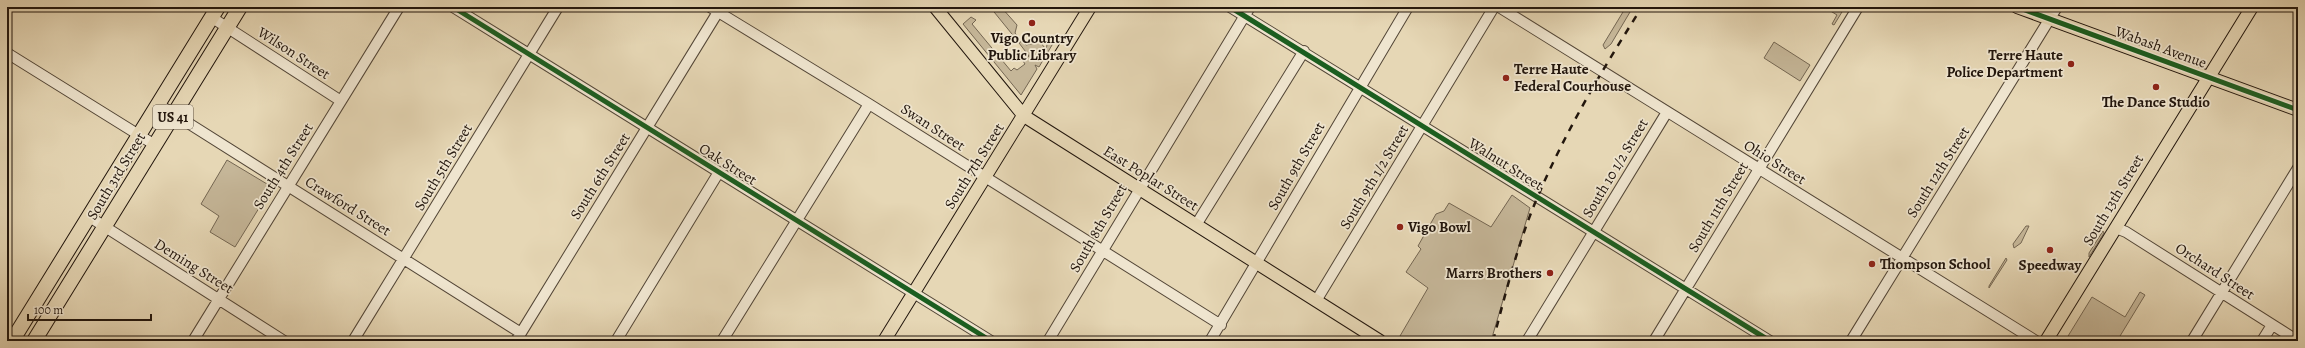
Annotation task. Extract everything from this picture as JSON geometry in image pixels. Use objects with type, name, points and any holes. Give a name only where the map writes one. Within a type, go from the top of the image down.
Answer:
[{"type":"highway","name":"South 3rd Street","points":[[34,341],[240,7]]},
{"type":"highway","name":"South 3rd Street","points":[[15,336],[214,12]]},
{"type":"main road","name":"East Poplar Street","points":[[935,7],[1024,116],[1380,341]]},
{"type":"main road","name":"South 7th Street","points":[[884,341],[1090,7]]},
{"type":"main road","name":"Wabash Avenue","points":[[2017,7],[2298,110]]},
{"type":"main road","name":"South 13th Street","points":[[2046,341],[2252,7]]},
{"type":"street","name":"South 4th Street","points":[[193,341],[399,7]]},
{"type":"street","name":"Oak Street","points":[[453,7],[991,341]]},
{"type":"street","name":"South 5th Street","points":[[353,341],[558,7]]},
{"type":"street","name":"Walnut Street","points":[[1230,7],[1247,11],[1304,51],[1422,126],[1770,341]]},
{"type":"street","name":"South 9th Street","points":[[1210,341],[1221,325],[1256,263],[1408,7]]},
{"type":"street","name":"South 9th 1/2 Street","points":[[1316,301],[1494,7]]},
{"type":"street","name":"Ohio Street","points":[[1499,7],[2036,341]]},
{"type":"street","name":"South 11th Street","points":[[1654,341],[1858,7]]},
{"type":"street","name":"South 12th Street","points":[[1851,341],[2057,7]]},
{"type":"street","name":"Swan Street","points":[[716,9],[1221,325]]},
{"type":"street","name":"South 6th Street","points":[[519,337],[648,127],[716,9]]},
{"type":"street","name":"South 8th Street","points":[[1048,341],[1138,189],[1247,11]]},
{"type":"street","name":"Wilson Street","points":[[214,12],[227,28],[341,101]]},
{"type":"street","points":[[1196,225],[1304,51]]},
{"type":"street","points":[[7,53],[155,145]]},
{"type":"street","name":"Crawford Street","points":[[158,104],[404,259],[519,337]]},
{"type":"street","points":[[722,341],[869,104]]},
{"type":"street","name":"South 10 1/2 Street","points":[[1527,341],[1667,112]]},
{"type":"street","points":[[2192,341],[2298,168]]},
{"type":"street","points":[[616,341],[719,172]]},
{"type":"street","name":"Deming Street","points":[[88,216],[284,341]]},
{"type":"street","name":"Orchard Street","points":[[2116,228],[2126,232],[2298,341]]},
{"type":"street","points":[[2262,341],[2272,325]]},
{"type":"street","points":[[15,336],[34,341]]},
{"type":"shaded area","points":[[990,7],[1001,7],[1017,25],[1015,33],[1018,37],[1016,39]]},
{"type":"shaded area","points":[[1626,7],[1633,7],[1611,44],[1605,49],[1603,45]]},
{"type":"shaded area","points":[[1824,7],[1845,7],[1834,25],[1832,24],[1837,15]]},
{"type":"shaded area","points":[[971,17],[976,20],[972,24],[1011,71],[1014,68],[1017,70],[1025,64],[1023,61],[1029,56],[1019,43],[1022,41],[1026,45],[1040,42],[1045,48],[1042,53],[1033,57],[1035,59],[1044,53],[1050,39],[1055,40],[1039,67],[1035,65],[1037,69],[1021,95],[963,24]]},
{"type":"shaded area","points":[[1774,42],[1810,65],[1800,81],[1764,58]]},
{"type":"shaded area","points":[[227,160],[272,187],[235,247],[210,232],[219,216],[201,204]]},
{"type":"shaded area","points":[[1512,195],[1530,208],[1491,341],[1408,341],[1400,336],[1428,288],[1406,272],[1421,249],[1418,246],[1436,214],[1444,211],[1449,203],[1491,227]]},
{"type":"shaded area","points":[[2026,226],[2029,226],[2021,243],[2014,248],[2013,244]]},
{"type":"shaded area","points":[[2103,231],[2104,233],[2089,257],[2089,253]]},
{"type":"shaded area","points":[[2006,258],[2007,260],[1989,288],[1989,286]]},
{"type":"shaded area","points":[[2140,292],[2145,295],[2117,341],[2065,341],[2092,297],[2125,317]]},
{"type":"railway","points":[[1493,341],[1518,249],[1531,213],[1549,171],[1586,99],[1642,7]]},
{"type":"cycle path","points":[[453,7],[991,341]]},
{"type":"cycle path","points":[[1230,7],[1770,341]]},
{"type":"cycle path","points":[[2017,7],[2298,110]]},
{"type":"place","name":"Vigo Country Public Library","points":[[1032,23]]},
{"type":"place","name":"Terre Haute Police Department","points":[[2071,64]]},
{"type":"place","name":"Terre Haute Federal Courhouse","points":[[1506,78]]},
{"type":"place","name":"The Dance Studio","points":[[2156,87]]},
{"type":"place","name":"Vigo Bowl","points":[[1400,227]]},
{"type":"place","name":"Speedway","points":[[2050,250]]},
{"type":"place","name":"Thompson School","points":[[1872,264]]},
{"type":"place","name":"Marrs Brothers","points":[[1550,273]]}]
